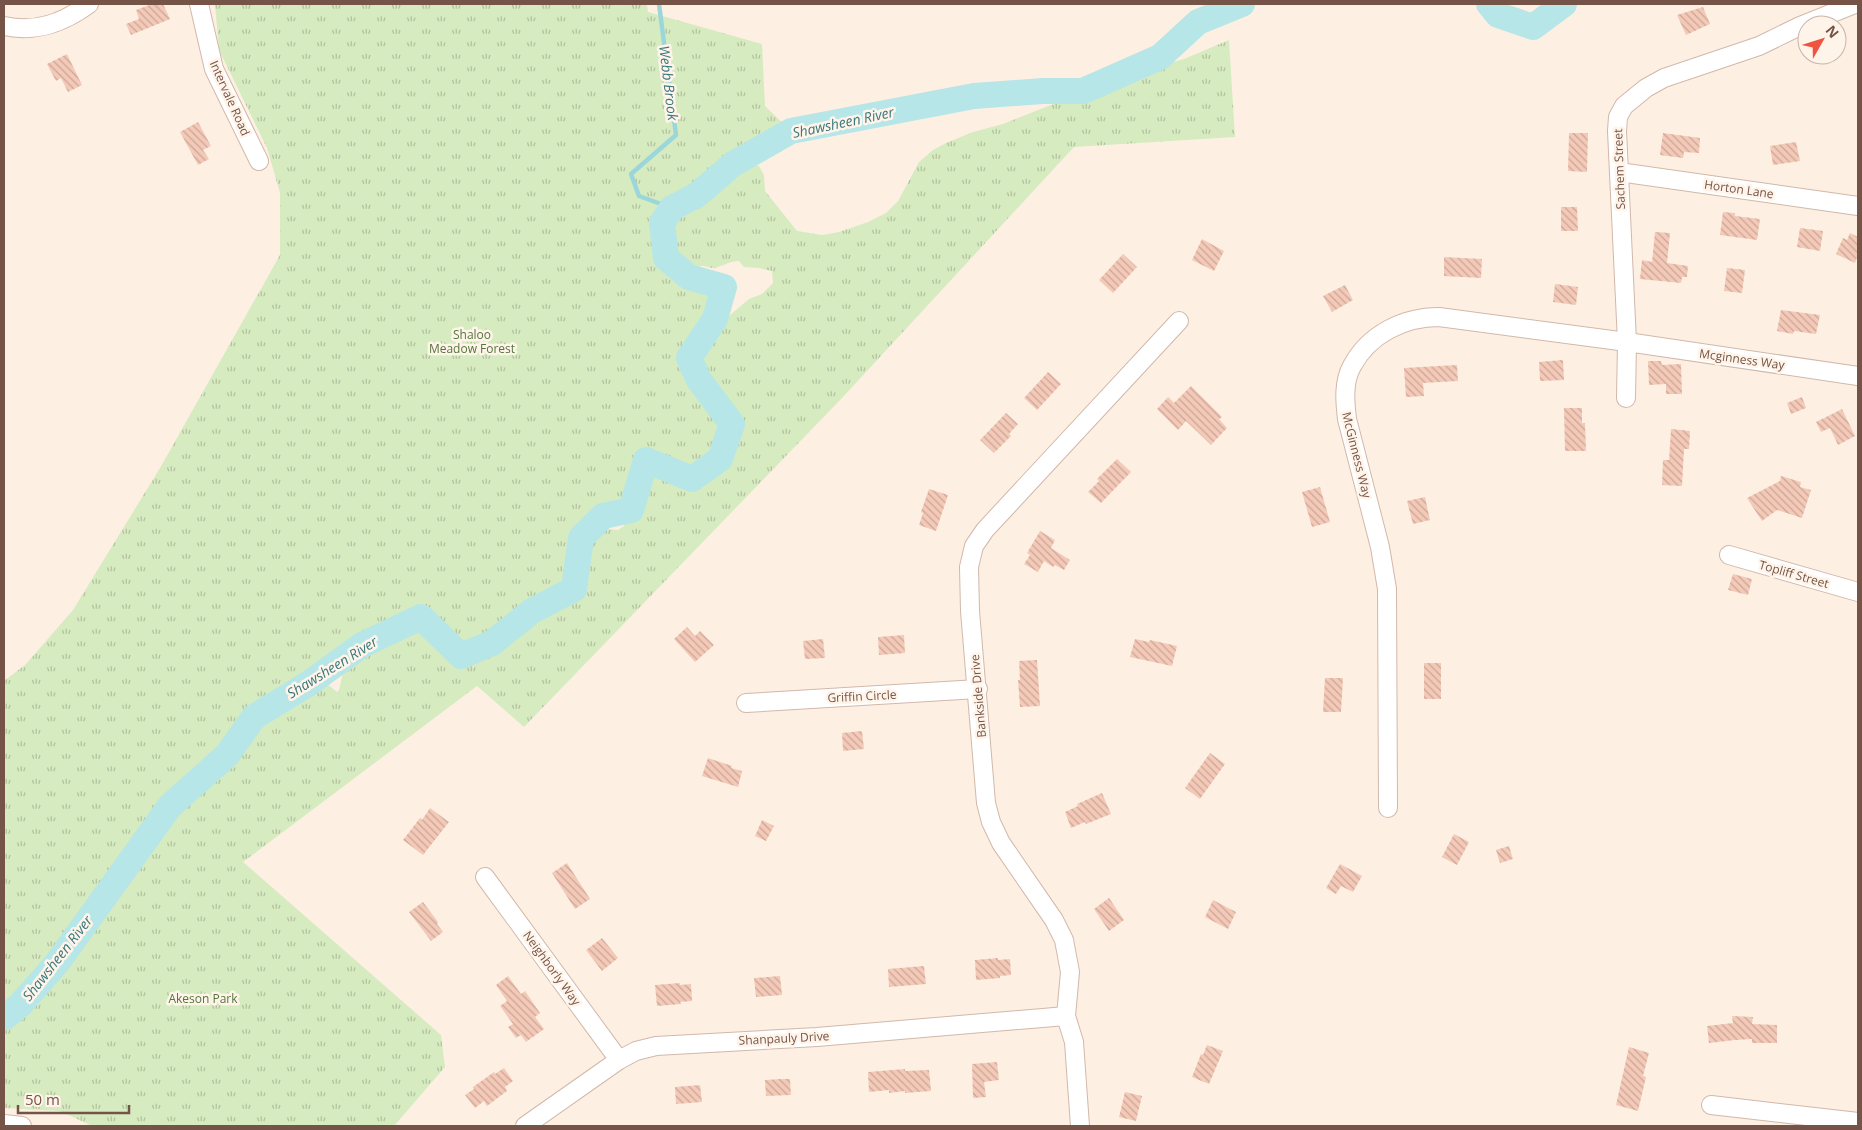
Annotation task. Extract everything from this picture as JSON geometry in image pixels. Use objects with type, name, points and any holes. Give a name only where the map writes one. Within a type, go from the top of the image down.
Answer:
[{"type":"street","points":[[4,26],[17,29],[32,29],[50,25],[64,20],[89,4]]},
{"type":"street","name":"Intervale Road","points":[[199,4],[214,69],[259,161]]},
{"type":"street","name":"Sachem Street","points":[[1626,398],[1627,342],[1617,131],[1618,117],[1624,106],[1646,88],[1664,78],[1759,46],[1800,26],[1855,4]]},
{"type":"street","name":"Horton Lane","points":[[1619,172],[1858,206]]},
{"type":"street","name":"McGinness Way","points":[[1388,808],[1387,589],[1380,547],[1347,419],[1345,400],[1347,380],[1351,367],[1360,355],[1386,331],[1398,324],[1424,317],[1439,317],[1627,342]]},
{"type":"street","name":"Bankside Drive","points":[[1080,1126],[1074,1042],[1066,1016],[1070,972],[1064,940],[1054,920],[1001,843],[991,822],[986,804],[978,689],[970,611],[969,567],[974,546],[992,522],[1179,321]]},
{"type":"street","name":"Mcginness Way","points":[[1627,342],[1858,376]]},
{"type":"street","name":"Topliff Street","points":[[1730,555],[1858,592]]},
{"type":"street","name":"Griffin Circle","points":[[746,703],[978,689]]},
{"type":"street","name":"Neighborly Way","points":[[484,877],[619,1060]]},
{"type":"street","name":"Shanpauly Drive","points":[[525,1126],[619,1060],[636,1051],[656,1046],[827,1036],[1066,1016]]},
{"type":"street","points":[[1711,1105],[1858,1122]]},
{"type":"street","points":[[4,1124],[22,1126]]},
{"type":"green space","points":[[215,4],[647,4],[648,12],[762,44],[765,106],[791,131],[733,164],[697,195],[672,208],[662,223],[666,258],[689,277],[724,287],[715,319],[703,338],[749,299],[762,294],[773,283],[772,271],[744,267],[739,261],[714,268],[702,266],[683,268],[675,262],[672,256],[668,227],[670,218],[681,209],[714,194],[734,171],[751,165],[759,166],[764,175],[765,191],[797,231],[822,235],[839,232],[868,222],[886,213],[898,201],[919,162],[933,150],[946,143],[973,132],[1003,124],[1127,75],[1184,59],[1229,40],[1235,137],[1074,147],[842,398],[524,727],[477,686],[243,862],[441,1035],[445,1067],[394,1126],[92,1126],[60,1111],[4,1108],[4,681],[26,664],[73,610],[160,468],[280,255],[280,193],[267,148],[219,50]],"holes":[[[700,381],[717,391],[726,403],[732,423]],[[732,424],[734,433],[732,442],[725,455],[721,458]],[[647,461],[683,476],[664,475],[644,470]],[[637,495],[637,506],[624,518],[624,526],[618,530],[606,529],[599,520],[603,516],[631,510]],[[422,617],[439,635],[420,631],[411,623]],[[364,644],[364,647],[346,659],[337,692],[320,678],[317,678]],[[193,785],[192,788],[138,851],[170,806]],[[105,896],[93,931],[77,954],[59,967],[28,997],[57,963]]]},
{"type":"building","points":[[152,4],[163,4],[170,19],[131,35],[126,24],[139,19],[136,10]]},
{"type":"building","points":[[1703,7],[1710,24],[1686,35],[1677,15]]},
{"type":"building","points":[[67,54],[82,85],[68,92],[61,78],[56,81],[47,64]]},
{"type":"building","points":[[198,122],[211,146],[203,150],[209,159],[198,165],[180,132]]},
{"type":"building","points":[[1569,133],[1588,133],[1587,172],[1568,171]]},
{"type":"building","points":[[1663,133],[1700,138],[1699,153],[1684,152],[1683,158],[1660,155]]},
{"type":"building","points":[[1796,142],[1800,161],[1773,165],[1770,146]]},
{"type":"building","points":[[1561,207],[1577,207],[1578,231],[1561,231]]},
{"type":"building","points":[[1723,212],[1735,213],[1735,216],[1760,219],[1757,240],[1720,235]]},
{"type":"building","points":[[1800,228],[1823,231],[1820,251],[1797,247]]},
{"type":"building","points":[[1655,232],[1670,233],[1667,263],[1688,266],[1687,277],[1682,277],[1681,283],[1640,279],[1642,260],[1652,262]]},
{"type":"building","points":[[1850,233],[1858,237],[1858,255],[1855,263],[1836,254],[1843,238],[1847,240]]},
{"type":"building","points":[[1202,239],[1224,251],[1214,271],[1192,260]]},
{"type":"building","points":[[1123,254],[1137,267],[1113,293],[1099,280]]},
{"type":"building","points":[[1444,257],[1482,259],[1481,278],[1444,276]]},
{"type":"building","points":[[1727,268],[1745,270],[1742,293],[1724,291]]},
{"type":"building","points":[[1555,284],[1578,287],[1576,305],[1553,302]]},
{"type":"building","points":[[1345,285],[1353,300],[1332,312],[1323,296]]},
{"type":"building","points":[[1781,310],[1820,315],[1816,334],[1794,331],[1793,334],[1777,331]]},
{"type":"building","points":[[1563,360],[1564,380],[1540,381],[1539,362]]},
{"type":"building","points":[[1648,361],[1661,361],[1662,365],[1681,364],[1682,394],[1666,394],[1666,384],[1649,385]]},
{"type":"building","points":[[1457,365],[1458,381],[1423,383],[1424,396],[1406,397],[1404,368]]},
{"type":"building","points":[[1048,372],[1061,384],[1037,410],[1024,398]]},
{"type":"building","points":[[1191,386],[1222,417],[1219,419],[1227,428],[1211,445],[1186,421],[1178,430],[1157,409],[1168,397],[1174,403]]},
{"type":"building","points":[[1802,397],[1806,408],[1791,414],[1787,403]]},
{"type":"building","points":[[1564,408],[1582,408],[1582,423],[1585,423],[1586,451],[1565,451]]},
{"type":"building","points":[[1842,409],[1855,436],[1838,445],[1830,428],[1821,432],[1816,422]]},
{"type":"building","points":[[1006,413],[1018,424],[1009,434],[1011,436],[994,453],[980,440]]},
{"type":"building","points":[[1671,429],[1690,431],[1689,449],[1684,449],[1682,486],[1662,485],[1663,460],[1669,460]]},
{"type":"building","points":[[1117,459],[1131,472],[1101,503],[1088,492],[1099,481],[1097,479]]},
{"type":"building","points":[[1781,476],[1801,482],[1800,487],[1811,490],[1802,518],[1777,510],[1762,521],[1747,498],[1780,481]]},
{"type":"building","points":[[1320,487],[1330,522],[1312,527],[1302,492]]},
{"type":"building","points":[[929,489],[948,495],[936,531],[919,525],[923,513],[921,512]]},
{"type":"building","points":[[1425,497],[1430,520],[1413,524],[1407,501]]},
{"type":"building","points":[[1040,531],[1055,540],[1051,548],[1070,560],[1064,570],[1055,565],[1053,567],[1044,561],[1038,572],[1024,564],[1030,555],[1027,553]]},
{"type":"building","points":[[1733,574],[1752,579],[1748,595],[1728,590]]},
{"type":"building","points":[[687,627],[695,636],[700,631],[714,645],[695,662],[674,639]]},
{"type":"building","points":[[904,635],[905,653],[879,655],[878,637]]},
{"type":"building","points":[[823,639],[825,658],[805,659],[803,641]]},
{"type":"building","points":[[1135,639],[1177,646],[1172,666],[1130,657]]},
{"type":"building","points":[[1037,660],[1040,706],[1020,707],[1019,661]]},
{"type":"building","points":[[1424,663],[1441,663],[1441,699],[1424,699]]},
{"type":"building","points":[[1325,678],[1343,678],[1341,712],[1323,712]]},
{"type":"building","points":[[862,731],[864,749],[843,751],[842,733]]},
{"type":"building","points":[[1210,753],[1225,764],[1200,799],[1185,788]]},
{"type":"building","points":[[708,758],[742,771],[738,787],[702,776]]},
{"type":"building","points":[[1102,793],[1111,814],[1071,828],[1065,812],[1078,806],[1077,804]]},
{"type":"building","points":[[430,808],[449,822],[423,855],[403,840],[420,818],[422,820]]},
{"type":"building","points":[[762,820],[774,826],[766,841],[755,836]]},
{"type":"building","points":[[1454,834],[1469,842],[1457,865],[1442,857]]},
{"type":"building","points":[[1509,846],[1513,859],[1500,863],[1496,850]]},
{"type":"building","points":[[567,863],[590,899],[575,909],[552,873]]},
{"type":"building","points":[[1340,864],[1362,876],[1353,892],[1341,886],[1336,894],[1326,888]]},
{"type":"building","points":[[1109,898],[1124,920],[1109,931],[1094,909]]},
{"type":"building","points":[[1213,900],[1236,912],[1228,929],[1205,917]]},
{"type":"building","points":[[423,902],[443,932],[431,941],[409,912]]},
{"type":"building","points":[[602,938],[618,958],[602,971],[586,950]]},
{"type":"building","points":[[998,958],[998,960],[1010,959],[1011,975],[976,980],[975,960]]},
{"type":"building","points":[[924,966],[926,984],[889,987],[888,969]]},
{"type":"building","points":[[508,976],[521,994],[525,991],[540,1013],[535,1017],[544,1029],[526,1042],[521,1035],[516,1038],[508,1027],[513,1024],[500,1006],[507,1001],[496,985]]},
{"type":"building","points":[[780,976],[782,995],[756,997],[754,978]]},
{"type":"building","points":[[680,983],[680,985],[691,984],[692,1001],[657,1006],[655,985]]},
{"type":"building","points":[[1732,1016],[1753,1017],[1752,1024],[1777,1025],[1777,1043],[1752,1043],[1752,1039],[1709,1043],[1707,1026],[1733,1023]]},
{"type":"building","points":[[1207,1045],[1223,1051],[1209,1084],[1192,1077],[1201,1054],[1203,1055]]},
{"type":"building","points":[[1629,1047],[1649,1053],[1643,1076],[1646,1077],[1638,1111],[1616,1105]]},
{"type":"building","points":[[997,1062],[999,1080],[984,1082],[986,1097],[973,1098],[972,1064]]},
{"type":"building","points":[[504,1068],[513,1081],[505,1087],[507,1091],[487,1106],[484,1101],[475,1108],[465,1095],[494,1072],[495,1074]]},
{"type":"building","points":[[905,1069],[905,1071],[929,1070],[931,1091],[889,1093],[889,1090],[869,1092],[868,1072]]},
{"type":"building","points":[[790,1079],[791,1095],[766,1096],[765,1080]]},
{"type":"building","points":[[700,1085],[702,1102],[676,1104],[675,1087]]},
{"type":"building","points":[[1125,1092],[1142,1096],[1136,1121],[1119,1117]]},
{"type":"waterway","name":"Webb Brook","points":[[659,4],[676,135],[631,174],[639,196],[672,208]]},
{"type":"waterway","name":"Shawsheen River","points":[[4,1018],[20,1005],[57,963],[170,806],[227,755],[254,717],[308,684],[362,645],[421,617],[461,656],[492,643],[532,611],[574,589],[581,538],[603,516],[631,510],[646,460],[692,479],[720,459],[732,424],[699,380],[689,358],[715,319],[724,287],[689,277],[666,258],[662,223],[672,208],[697,195],[733,164],[791,131],[974,96],[1043,91],[1083,91],[1160,57],[1198,22],[1242,4]]},
{"type":"waterway","name":"Shawsheen River","points":[[1489,4],[1498,15],[1533,27],[1564,4]]},
{"type":"park label","name":"Shaloo Meadow Forest","points":[[472,341]]},
{"type":"park label","name":"Akeson Park","points":[[203,998]]}]
